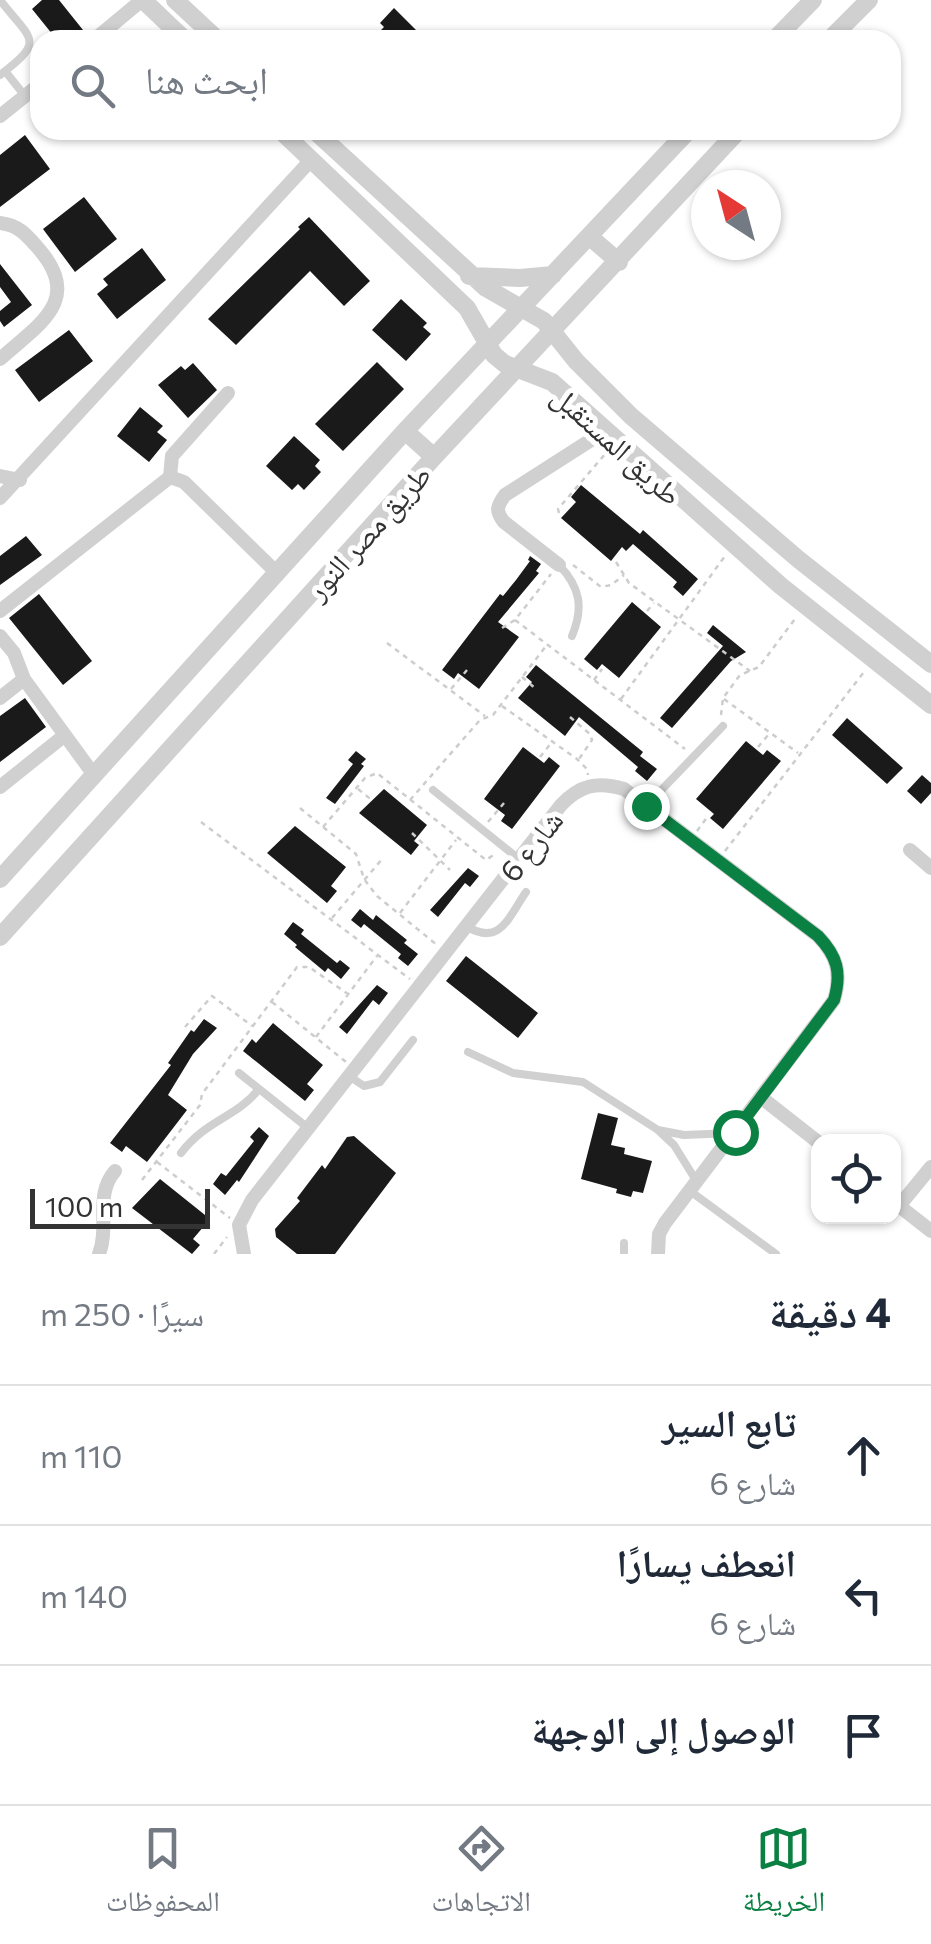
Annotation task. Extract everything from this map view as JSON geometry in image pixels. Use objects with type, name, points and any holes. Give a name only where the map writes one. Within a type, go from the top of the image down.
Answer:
[{"type":"street","points":[[106,30],[143,0],[174,30]]},
{"type":"street","points":[[176,0],[208,30]]},
{"type":"street","points":[[784,30],[812,0]]},
{"type":"street","points":[[838,30],[870,0]]},
{"type":"street","points":[[0,116],[30,92]]},
{"type":"street","name":"طريق المستقبل","points":[[290,140],[453,293],[467,308],[494,355],[552,382],[733,545],[931,704]]},
{"type":"street","name":"طريق المستقبل","points":[[325,140],[470,275],[502,300],[544,321],[592,378],[631,416],[798,559],[931,664]]},
{"type":"street","name":"طريق مصر النور","points":[[0,878],[405,431],[680,140]]},
{"type":"street","name":"طريق مصر النور","points":[[0,937],[434,457],[731,140]]},
{"type":"street","points":[[0,498],[311,160]]},
{"type":"street","points":[[0,223],[16,226],[25,233],[51,263],[59,286],[50,314],[0,359]]},
{"type":"street","points":[[590,237],[618,262]]},
{"type":"street","points":[[453,293],[470,275],[553,275]]},
{"type":"street","points":[[572,400],[592,378]]},
{"type":"street","points":[[0,611],[170,477],[172,456],[228,393]]},
{"type":"street","points":[[405,431],[434,457]]},
{"type":"street","points":[[558,565],[504,522],[498,505],[505,496],[610,436]]},
{"type":"street","points":[[0,476],[20,480]]},
{"type":"street","points":[[170,477],[184,482],[277,574]]},
{"type":"street","points":[[0,636],[14,653],[24,679],[94,774]]},
{"type":"street","points":[[0,698],[24,679]]},
{"type":"street","points":[[0,787],[65,735]]},
{"type":"street","name":"شارع 6","points":[[238,1224],[308,1128],[561,805],[573,792],[589,785],[607,784],[624,789],[818,936],[838,965],[834,1000],[659,1234],[658,1254]]},
{"type":"street","points":[[910,850],[931,868]]},
{"type":"street","points":[[762,1098],[811,1136]]},
{"type":"street","points":[[901,1199],[931,1166]]},
{"type":"street","points":[[100,1254],[106,1231],[101,1197],[105,1183],[115,1171]]},
{"type":"street","points":[[901,1208],[931,1231]]},
{"type":"street","points":[[238,1224],[244,1254]]},
{"type":"lane","points":[[0,0],[26,33],[30,46],[28,53],[2,73],[25,96]]},
{"type":"lane","points":[[558,565],[572,579],[580,598],[580,618],[572,636]]},
{"type":"lane","points":[[646,806],[723,726]]},
{"type":"lane","points":[[433,790],[519,859]]},
{"type":"lane","points":[[466,926],[482,936],[491,935],[499,930],[526,892]]},
{"type":"lane","points":[[352,1072],[364,1086],[380,1082],[413,1040]]},
{"type":"lane","points":[[468,1052],[513,1073],[583,1082],[658,1130],[686,1162],[693,1186],[776,1254]]},
{"type":"lane","points":[[239,1072],[308,1128]]},
{"type":"lane","points":[[181,1153],[205,1127],[242,1108],[259,1089]]},
{"type":"lane","points":[[658,1130],[684,1134],[735,1132]]},
{"type":"lane","points":[[624,1243],[624,1254]]},
{"type":"path","points":[[559,513],[558,509],[610,436]]},
{"type":"path","points":[[620,700],[733,545]]},
{"type":"path","points":[[616,562],[629,583],[750,672]]},
{"type":"path","points":[[502,628],[515,620],[558,565]]},
{"type":"path","points":[[647,611],[655,602]]},
{"type":"path","points":[[723,726],[723,698],[740,675],[759,667],[805,606]]},
{"type":"path","points":[[515,620],[696,757]]},
{"type":"path","points":[[387,644],[486,717]]},
{"type":"path","points":[[410,800],[480,720],[493,715],[547,645]]},
{"type":"path","points":[[718,860],[873,660]]},
{"type":"path","points":[[594,680],[602,669]]},
{"type":"path","points":[[450,690],[466,670]]},
{"type":"path","points":[[522,678],[536,688]]},
{"type":"path","points":[[723,698],[800,755]]},
{"type":"path","points":[[501,705],[577,759],[587,769],[589,785]]},
{"type":"path","points":[[570,717],[592,740],[577,759]]},
{"type":"path","points":[[758,748],[770,733]]},
{"type":"path","points":[[540,756],[552,742]]},
{"type":"path","points":[[323,827],[356,788],[376,772],[486,860],[502,846]]},
{"type":"path","points":[[356,788],[372,801]]},
{"type":"path","points":[[487,823],[504,803]]},
{"type":"path","points":[[300,808],[356,854],[364,878],[377,896],[446,953]]},
{"type":"path","points":[[690,839],[708,816]]},
{"type":"path","points":[[200,822],[419,986]]},
{"type":"path","points":[[412,833],[450,870]]},
{"type":"path","points":[[399,914],[458,838]]},
{"type":"path","points":[[330,920],[383,858]]},
{"type":"path","points":[[316,1038],[378,955]]},
{"type":"path","points":[[142,1180],[200,1106],[202,1094],[297,967],[304,966],[348,994]]},
{"type":"path","points":[[186,1027],[212,996],[253,1026]]},
{"type":"path","points":[[272,1002],[352,1072]]},
{"type":"path","points":[[156,1162],[238,1224],[214,1254]]},
{"type":"building","points":[[42,0],[59,0],[83,30],[49,30],[32,9]]},
{"type":"building","points":[[394,8],[416,30],[381,30],[384,27],[380,23]]},
{"type":"building","points":[[25,135],[50,169],[0,207],[0,155]]},
{"type":"building","points":[[84,197],[117,239],[75,272],[43,229]]},
{"type":"building","points":[[309,217],[370,281],[344,306],[310,271],[236,345],[208,319]]},
{"type":"building","points":[[142,248],[166,280],[117,319],[97,294],[108,285],[103,279]]},
{"type":"building","points":[[0,264],[32,305],[4,327],[0,311],[11,302],[0,287]]},
{"type":"building","points":[[401,299],[427,323],[423,327],[431,334],[406,361],[372,330]]},
{"type":"building","points":[[69,330],[93,361],[39,402],[15,370]]},
{"type":"building","points":[[377,362],[404,389],[343,451],[315,424]]},
{"type":"building","points":[[193,363],[217,390],[188,418],[158,385],[181,366],[185,370]]},
{"type":"building","points":[[140,407],[163,426],[157,432],[167,440],[149,462],[117,436]]},
{"type":"building","points":[[294,436],[320,460],[315,466],[321,472],[304,490],[298,484],[292,490],[266,466]]},
{"type":"building","points":[[581,485],[640,534],[643,530],[698,579],[683,596],[673,587],[677,582],[633,544],[626,551],[622,547],[611,561],[561,518],[576,502],[571,497]]},
{"type":"building","points":[[26,536],[42,555],[0,585],[0,556]]},
{"type":"building","points":[[530,556],[541,564],[536,571],[539,573],[498,622],[519,637],[479,689],[458,673],[454,679],[442,670],[500,594],[503,596],[516,580]]},
{"type":"building","points":[[39,594],[92,661],[63,685],[9,618]]},
{"type":"building","points":[[632,602],[661,627],[619,678],[602,664],[597,670],[584,659]]},
{"type":"building","points":[[713,625],[746,652],[731,661],[672,728],[660,718],[723,646],[707,633]]},
{"type":"building","points":[[536,665],[643,752],[640,756],[657,769],[647,781],[635,771],[638,767],[579,717],[565,736],[518,698],[532,682],[526,677]]},
{"type":"building","points":[[25,698],[46,727],[0,762],[0,716]]},
{"type":"building","points":[[847,718],[903,768],[887,784],[832,735]]},
{"type":"building","points":[[746,741],[763,755],[767,750],[781,761],[723,829],[710,818],[714,814],[696,799]]},
{"type":"building","points":[[523,747],[544,763],[549,757],[560,766],[512,829],[501,821],[505,815],[484,799]]},
{"type":"building","points":[[356,751],[366,759],[361,764],[364,766],[335,804],[326,798],[353,764],[348,760]]},
{"type":"building","points":[[922,775],[931,783],[931,793],[921,804],[907,791]]},
{"type":"building","points":[[384,789],[427,825],[414,841],[419,845],[411,855],[359,813]]},
{"type":"building","points":[[295,826],[346,867],[331,886],[337,891],[327,903],[267,853]]},
{"type":"building","points":[[468,868],[479,876],[470,887],[465,883],[438,917],[430,910]]},
{"type":"building","points":[[360,909],[373,920],[376,915],[407,940],[404,943],[418,954],[408,966],[398,958],[401,954],[364,924],[361,928],[351,920]]},
{"type":"building","points":[[293,922],[304,930],[301,934],[337,963],[340,960],[350,968],[341,979],[328,968],[325,972],[284,934]]},
{"type":"building","points":[[466,956],[538,1013],[518,1038],[446,981]]},
{"type":"building","points":[[377,985],[388,993],[379,1005],[373,1000],[347,1034],[339,1027]]},
{"type":"building","points":[[204,1019],[217,1028],[193,1054],[168,1095],[187,1110],[147,1162],[126,1146],[122,1152],[110,1143],[171,1065],[168,1063],[191,1030],[194,1032]]},
{"type":"building","points":[[273,1023],[323,1065],[307,1084],[314,1090],[305,1101],[243,1051],[252,1039],[256,1043]]},
{"type":"building","points":[[598,1113],[618,1118],[611,1145],[625,1148],[624,1154],[652,1161],[643,1193],[633,1191],[631,1197],[581,1179]]},
{"type":"building","points":[[259,1127],[269,1136],[239,1182],[225,1195],[213,1184],[221,1173],[226,1176],[254,1141],[250,1137]]},
{"type":"building","points":[[354,1136],[396,1173],[335,1254],[297,1254],[276,1237],[275,1229],[300,1201],[297,1198],[322,1165],[325,1169],[347,1137]]},
{"type":"building","points":[[160,1179],[210,1219],[193,1239],[200,1245],[192,1254],[132,1208]]},
{"type":"route","points":[[646,806],[818,936],[838,965],[834,1000],[735,1132]]}]
